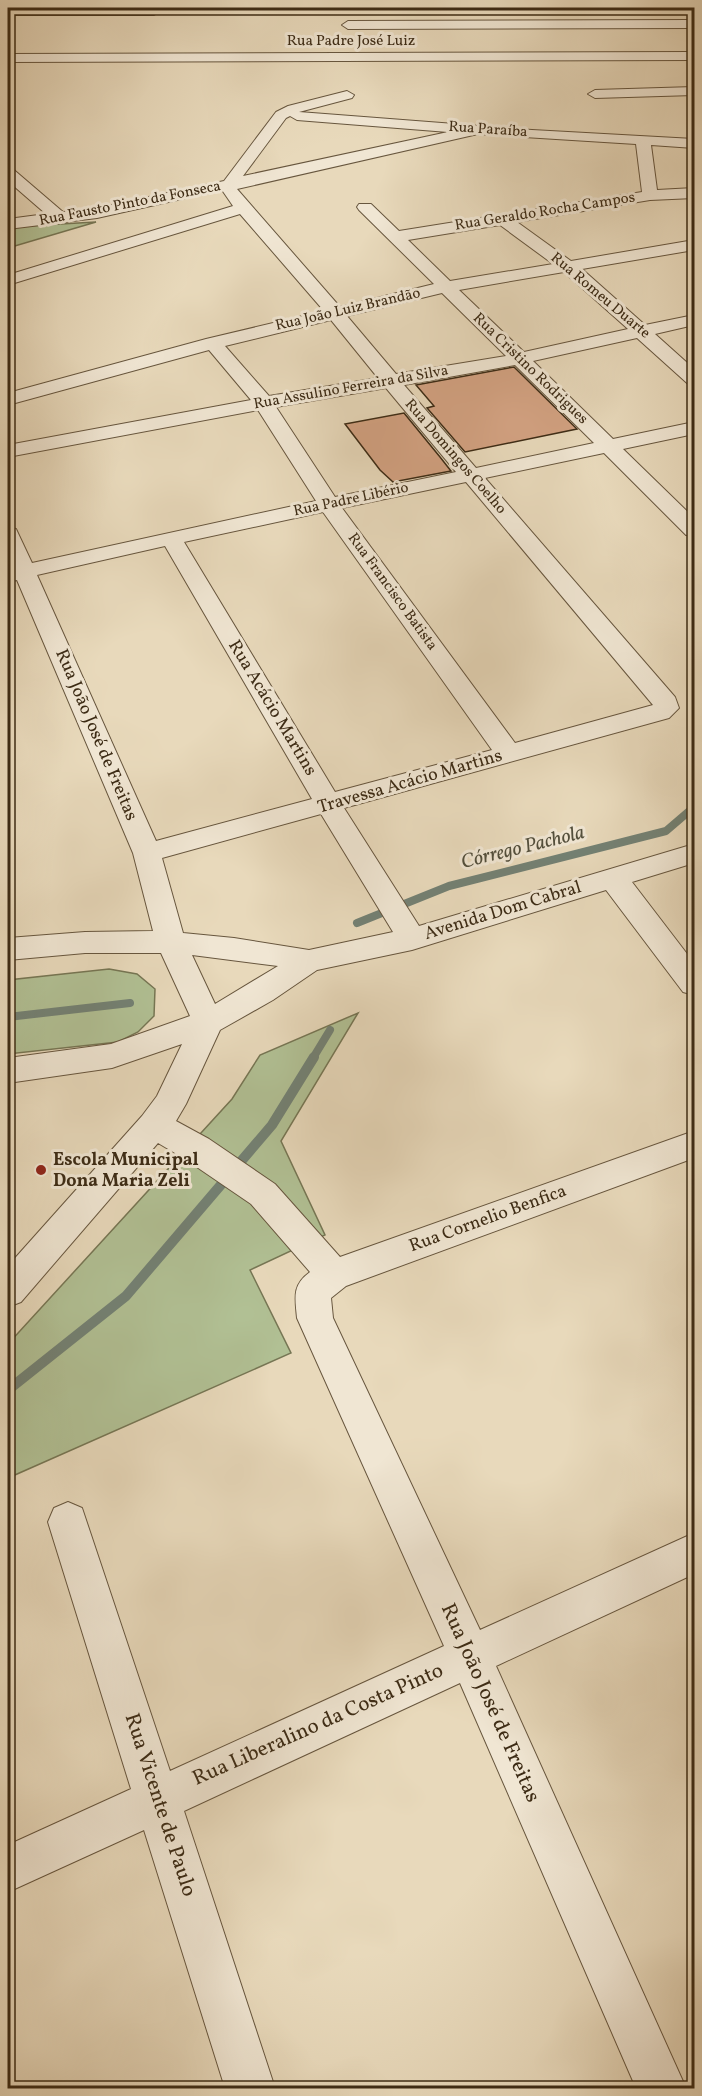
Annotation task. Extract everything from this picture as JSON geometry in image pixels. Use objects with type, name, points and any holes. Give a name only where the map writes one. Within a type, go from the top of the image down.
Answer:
[{"type":"street","points":[[345,8],[349,52],[347,95],[354,120]]},
{"type":"street","points":[[528,8],[537,40]]},
{"type":"street","points":[[10,11],[154,13]]},
{"type":"street","points":[[349,52],[537,40],[694,24]]},
{"type":"street","points":[[148,59],[150,40]]},
{"type":"street","name":"Rua Padre José Luiz","points":[[8,58],[148,59],[349,52],[537,40],[694,56]]},
{"type":"street","points":[[595,94],[694,91]]},
{"type":"street","points":[[231,183],[281,115],[293,109],[347,95]]},
{"type":"street","name":"Rua Paraíba","points":[[281,115],[694,143]]},
{"type":"street","name":"Rua Fausto Pinto da Fonseca","points":[[8,213],[46,205],[146,197],[231,183],[478,130]]},
{"type":"street","points":[[643,140],[650,195]]},
{"type":"street","points":[[8,173],[61,219]]},
{"type":"street","name":"Rua Domingos Coelho","points":[[231,183],[230,189],[243,208],[666,703]]},
{"type":"street","name":"Rua Geraldo Rocha Campos","points":[[396,237],[650,195],[694,193]]},
{"type":"street","name":"Rua Fausto Pinto da Fonseca","points":[[8,224],[61,219],[146,197]]},
{"type":"street","name":"Rua Cristino Rodrigues","points":[[365,207],[694,530]]},
{"type":"street","points":[[8,280],[243,208]]},
{"type":"street","name":"Rua Romeu Duarte","points":[[501,218],[570,268],[694,379]]},
{"type":"street","name":"Rua João Luiz Brandão","points":[[8,399],[213,343],[445,287],[694,246]]},
{"type":"street","name":"Rua Assulino Ferreira da Silva","points":[[8,451],[264,402],[519,359],[694,320]]},
{"type":"street","name":"Rua Francisco Batista","points":[[213,343],[264,402],[329,505],[509,754]]},
{"type":"street","name":"Rua Padre Libério","points":[[16,573],[171,538],[694,428]]},
{"type":"street","name":"Rua João José de Freitas","points":[[8,534],[16,573],[147,853],[170,941],[208,1022]]},
{"type":"street","name":"Rua Acácio Martins","points":[[171,538],[329,805],[407,931]]},
{"type":"street","name":"Travessa Acácio Martins","points":[[147,853],[329,805],[660,712],[666,708],[666,703]]},
{"type":"street","name":"Avenida Dom Cabral","points":[[309,961],[407,931],[694,853]]},
{"type":"street","points":[[612,876],[694,984]]},
{"type":"street","points":[[8,949],[108,941],[170,941],[253,950],[309,961]]},
{"type":"street","points":[[8,1070],[112,1056],[208,1022],[309,961]]},
{"type":"street","points":[[8,1291],[170,1104],[208,1022]]},
{"type":"street","points":[[154,1125],[197,1149],[263,1194],[333,1275]]},
{"type":"street","name":"Rua Cornelio Benfica","points":[[315,1318],[312,1291],[333,1275],[694,1144]]},
{"type":"street","name":"Rua João José de Freitas","points":[[315,1318],[470,1656],[661,2088]]},
{"type":"street","name":"Rua Vicente de Paulo","points":[[68,1522],[159,1798],[250,2088]]},
{"type":"street","name":"Rua Liberalino da Costa Pinto","points":[[8,1869],[694,1554]]},
{"type":"green space","points":[[96,222],[8,248],[8,227]]},
{"type":"green space","points":[[109,969],[137,974],[155,989],[154,1016],[138,1032],[118,1042],[8,1054],[8,980]]},
{"type":"green space","points":[[358,1013],[281,1141],[325,1235],[250,1270],[291,1353],[8,1478],[8,1344],[232,1099],[260,1055]]},
{"type":"building","points":[[514,367],[577,429],[465,452],[427,408],[434,406],[416,385]]},
{"type":"building","points":[[404,413],[451,471],[393,482],[380,470],[345,424]]},
{"type":"waterway","name":"Córrego Pachola","points":[[357,923],[449,886],[666,831],[694,807]]},
{"type":"waterway","points":[[8,1017],[130,1003]]},
{"type":"waterway","name":"Córrego Pachola","points":[[313,1058],[330,1030]]},
{"type":"waterway","name":"Córrego Pachola","points":[[8,1390],[126,1296],[272,1125],[314,1057]]},
{"type":"place","name":"Escola Municipal Dona Maria Zeli","points":[[41,1170]]}]
